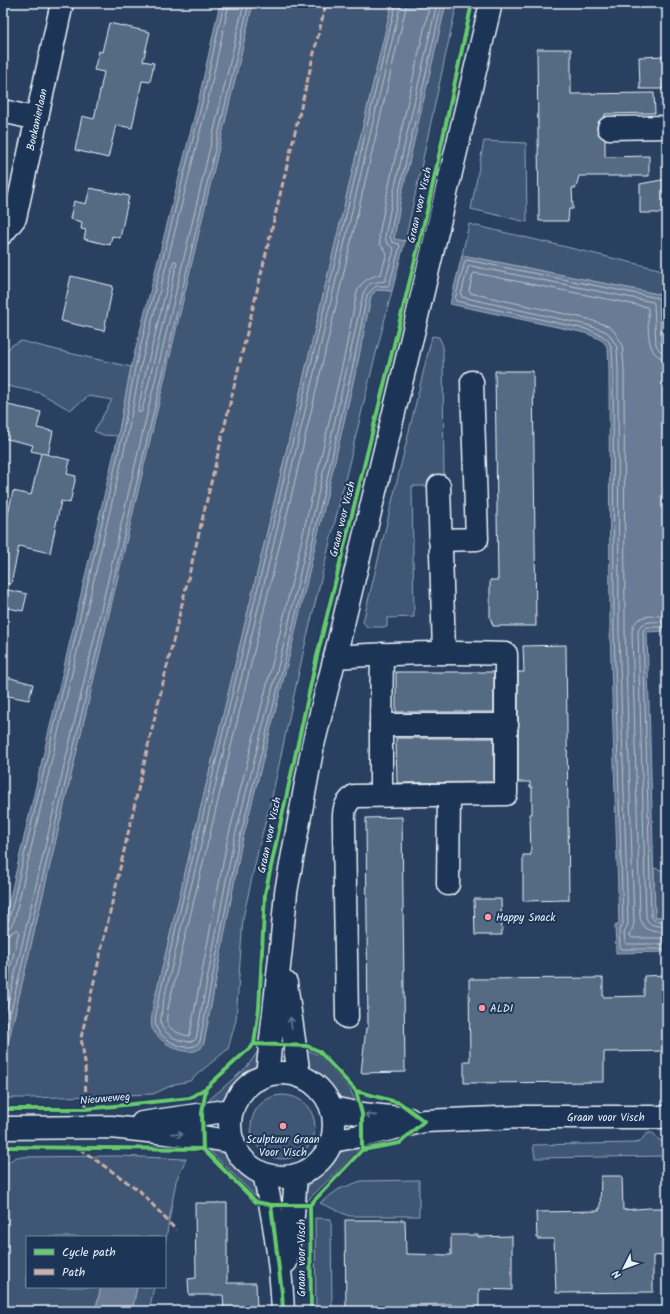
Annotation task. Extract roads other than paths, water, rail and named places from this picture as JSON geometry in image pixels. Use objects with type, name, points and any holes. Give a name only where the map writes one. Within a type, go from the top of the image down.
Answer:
[{"type":"street","name":"Boekanierlaan","points":[[3,234],[15,218],[62,3]]},
{"type":"street","points":[[267,1075],[286,892],[312,745],[335,657],[416,321],[490,3]]},
{"type":"street","points":[[3,111],[37,119]]},
{"type":"street","points":[[609,128],[667,127]]},
{"type":"street","points":[[440,540],[477,539],[472,382]]},
{"type":"street","points":[[439,486],[444,652]]},
{"type":"street","points":[[335,657],[444,652],[506,654],[506,794],[382,794],[354,796],[347,802],[344,810],[347,1017]]},
{"type":"street","points":[[382,654],[382,794]]},
{"type":"street","points":[[381,725],[507,725]]},
{"type":"street","points":[[448,884],[449,795]]},
{"type":"street","points":[[281,948],[299,1076]]},
{"type":"street","points":[[284,1073],[299,1076],[313,1083],[324,1094],[332,1108],[334,1124],[332,1141],[324,1156],[312,1168],[296,1175],[279,1177],[264,1174],[250,1167],[240,1155],[233,1142],[230,1127],[232,1110],[240,1095],[252,1083],[267,1075],[284,1073]]},
{"type":"street","name":"Graan voor Visch","points":[[332,1108],[362,1114],[424,1121],[522,1117],[667,1117]]},
{"type":"street","points":[[111,1127],[232,1110]]},
{"type":"street","name":"Graan voor Visch","points":[[332,1141],[362,1136],[424,1121]]},
{"type":"street","points":[[3,1128],[111,1127],[203,1137],[233,1142]]},
{"type":"street","name":"Graan voor Visch","points":[[264,1174],[271,1205],[282,1302]]},
{"type":"street","name":"Graan voor Visch","points":[[282,1302],[296,1175]]},
{"type":"water","points":[[220,3],[253,3],[8,1043],[3,1052],[3,927],[118,436],[131,367],[199,98]]},
{"type":"water","points":[[392,3],[446,3],[401,197],[394,239],[405,241],[392,291],[377,290],[371,296],[358,361],[293,641],[241,846],[204,1043],[201,1048],[195,1051],[181,1050],[166,1043],[155,1033],[151,1026],[153,1006]]},
{"type":"water","points":[[462,255],[663,295],[667,402],[667,631],[647,632],[655,917],[667,917],[667,952],[616,953],[615,925],[619,925],[610,631],[609,368],[606,344],[603,341],[585,333],[450,304]]},
{"type":"water","points":[[101,1288],[137,1288],[132,1311],[95,1311]]},
{"type":"place","name":"Happy Snack","points":[[488,917]]},
{"type":"place","name":"ALDI","points":[[482,1008]]},
{"type":"place","name":"Sculptuur Graan Voor Visch","points":[[283,1126]]}]
